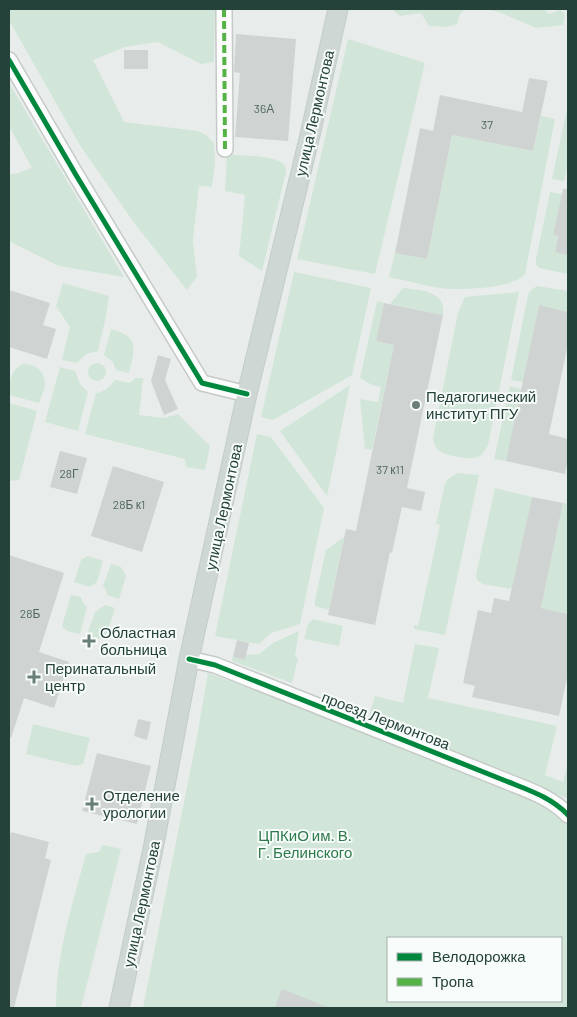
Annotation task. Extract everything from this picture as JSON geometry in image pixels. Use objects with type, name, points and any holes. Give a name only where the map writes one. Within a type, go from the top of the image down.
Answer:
[{"type":"main road","name":"улица Лермонтова","points":[[119,1008],[153,849],[189,659],[247,394],[310,135],[338,9]]},
{"type":"street","points":[[224,9],[225,150]]},
{"type":"street","points":[[9,60],[202,383],[247,394]]},
{"type":"street","name":"проезд Лермонтова","points":[[189,659],[215,665],[529,790],[554,802],[568,815]]},
{"type":"green space","points":[[9,9],[215,9],[214,62],[201,64],[158,42],[125,47],[93,60],[124,122],[198,131],[206,135],[214,143],[215,163],[212,187],[199,186],[193,240],[197,277],[187,290],[135,224],[81,147],[9,20]]},
{"type":"green space","points":[[392,9],[465,9],[460,14],[457,24],[447,27],[429,26],[421,13],[400,16]]},
{"type":"green space","points":[[485,9],[543,9],[549,14],[560,10],[565,14],[563,25],[536,28],[499,12]]},
{"type":"green space","points":[[348,39],[425,63],[375,274],[297,259]]},
{"type":"green space","points":[[9,83],[124,277],[59,266],[9,241],[9,174],[15,174],[32,168],[9,126]]},
{"type":"green space","points":[[566,113],[568,113],[568,164],[564,181],[552,179]]},
{"type":"green space","points":[[541,116],[555,119],[525,274],[519,279],[502,285],[462,289],[438,288],[389,277],[395,253],[427,259],[452,135],[533,151]]},
{"type":"green space","points":[[227,154],[269,158],[281,162],[285,167],[286,172],[262,271],[239,256],[245,195],[225,191]]},
{"type":"green space","points":[[550,192],[562,194],[553,235],[558,236],[555,252],[568,255],[568,274],[539,268],[536,265]]},
{"type":"green space","points":[[294,272],[371,288],[352,375],[273,420],[261,417]]},
{"type":"green space","points":[[63,283],[109,296],[98,351],[86,354],[77,363],[62,360],[70,327],[56,306]]},
{"type":"green space","points":[[537,286],[568,291],[568,312],[539,306],[523,382],[511,380],[528,295]]},
{"type":"green space","points":[[403,288],[424,291],[437,296],[443,307],[443,315],[390,304]]},
{"type":"green space","points":[[519,292],[488,445],[481,455],[475,458],[443,453],[434,444],[433,438],[458,313],[465,297]]},
{"type":"green space","points":[[377,301],[384,303],[376,341],[394,345],[372,450],[365,449],[360,399],[378,402],[381,387],[372,385],[360,378]]},
{"type":"green space","points":[[111,329],[120,332],[131,340],[134,350],[129,373],[116,370],[113,362],[104,355]]},
{"type":"green space","points":[[93,363],[101,363],[106,368],[104,379],[93,381],[88,376],[88,368]]},
{"type":"green space","points":[[22,364],[34,366],[43,374],[45,385],[39,403],[9,395],[11,377]]},
{"type":"green space","points":[[60,367],[75,371],[80,384],[88,392],[78,431],[45,422]]},
{"type":"green space","points":[[135,378],[143,378],[139,415],[164,418],[178,414],[210,446],[205,470],[186,467],[185,459],[85,434],[96,393],[109,387],[115,380],[130,383]]},
{"type":"green space","points":[[350,385],[327,496],[280,431]]},
{"type":"green space","points":[[510,386],[522,389],[506,461],[494,459]]},
{"type":"green space","points":[[9,403],[37,411],[19,480],[9,481]]},
{"type":"green space","points":[[257,434],[271,437],[324,508],[300,624],[271,633],[259,644],[215,636]]},
{"type":"green space","points":[[458,473],[479,475],[445,635],[414,629],[414,625],[418,626],[440,525],[436,524],[445,484],[448,479]]},
{"type":"green space","points":[[495,488],[532,497],[512,589],[483,584],[477,580],[476,575]]},
{"type":"green space","points":[[563,503],[568,504],[568,614],[541,608]]},
{"type":"green space","points":[[344,537],[329,610],[315,606],[326,550]]},
{"type":"green space","points":[[88,556],[103,561],[97,582],[90,587],[74,582],[81,560]]},
{"type":"green space","points":[[111,564],[121,567],[126,576],[119,599],[107,595],[103,586]]},
{"type":"green space","points":[[71,595],[81,597],[87,607],[80,634],[67,631],[62,626]]},
{"type":"green space","points":[[105,605],[115,608],[107,634],[98,639],[87,635],[95,612]]},
{"type":"green space","points":[[313,619],[343,626],[339,646],[304,639],[308,624]]},
{"type":"green space","points":[[299,631],[295,656],[298,659],[292,683],[232,661],[233,657],[245,660],[246,655],[259,654],[273,643]]},
{"type":"green space","points":[[415,644],[439,648],[428,698],[557,726],[545,775],[563,782],[568,763],[568,799],[505,771],[368,719],[375,696],[403,703]]},
{"type":"green space","name":"ЦПКиО им. В. Г. Белинского","points":[[208,673],[409,747],[562,814],[568,813],[568,1008],[143,1008]]},
{"type":"green space","points":[[33,724],[90,738],[83,764],[76,766],[26,754]]},
{"type":"green space","points":[[103,845],[121,849],[81,1008],[56,1008],[62,949],[70,911],[86,854],[99,852]]},
{"type":"building","points":[[236,34],[296,39],[288,141],[235,137],[240,73],[234,72]]},
{"type":"building","points":[[124,50],[148,50],[148,69],[124,69]]},
{"type":"building","points":[[529,78],[548,81],[533,151],[452,135],[427,259],[395,253],[420,128],[433,131],[440,95],[522,112]]},
{"type":"building","points":[[563,189],[568,189],[568,255],[555,252],[558,236],[553,235]]},
{"type":"building","points":[[9,290],[50,303],[43,325],[56,329],[47,359],[9,347]]},
{"type":"building","points":[[384,303],[443,315],[407,488],[425,492],[421,511],[402,507],[392,553],[390,552],[375,625],[328,615],[346,529],[356,531],[394,345],[376,341]]},
{"type":"building","points":[[539,305],[568,312],[568,344],[549,434],[568,439],[568,459],[565,474],[506,461]]},
{"type":"building","points":[[158,355],[171,359],[165,380],[178,409],[164,415],[151,381]]},
{"type":"building","points":[[60,451],[87,458],[77,494],[50,487]]},
{"type":"building","points":[[113,466],[164,482],[142,552],[91,536]]},
{"type":"building","points":[[532,497],[563,503],[541,608],[568,614],[568,673],[559,716],[472,697],[475,686],[463,683],[478,610],[491,613],[494,598],[509,601]]},
{"type":"building","points":[[9,555],[64,573],[39,652],[69,662],[54,708],[24,698],[11,738],[9,737]]},
{"type":"building","points":[[237,640],[249,643],[245,660],[233,657]]},
{"type":"building","points":[[138,719],[151,722],[147,740],[134,736]]},
{"type":"building","points":[[97,753],[151,766],[137,824],[82,811]]},
{"type":"building","points":[[11,832],[49,842],[45,858],[51,860],[14,1008],[9,1008],[9,840]]},
{"type":"building","points":[[282,989],[330,1008],[275,1008]]},
{"type":"marked path","points":[[224,9],[225,149]]},
{"type":"cycle path","points":[[9,60],[202,383],[247,394]]},
{"type":"cycle path","points":[[189,659],[215,665],[523,788],[554,803],[568,815]]},
{"type":"place","name":"Педагогический институт ПГУ","points":[[416,405]]},
{"type":"place","name":"Областная больница","points":[[89,641]]},
{"type":"place","name":"Перинатальный центр","points":[[34,677]]},
{"type":"place","name":"Отделение урологии","points":[[92,804]]}]
